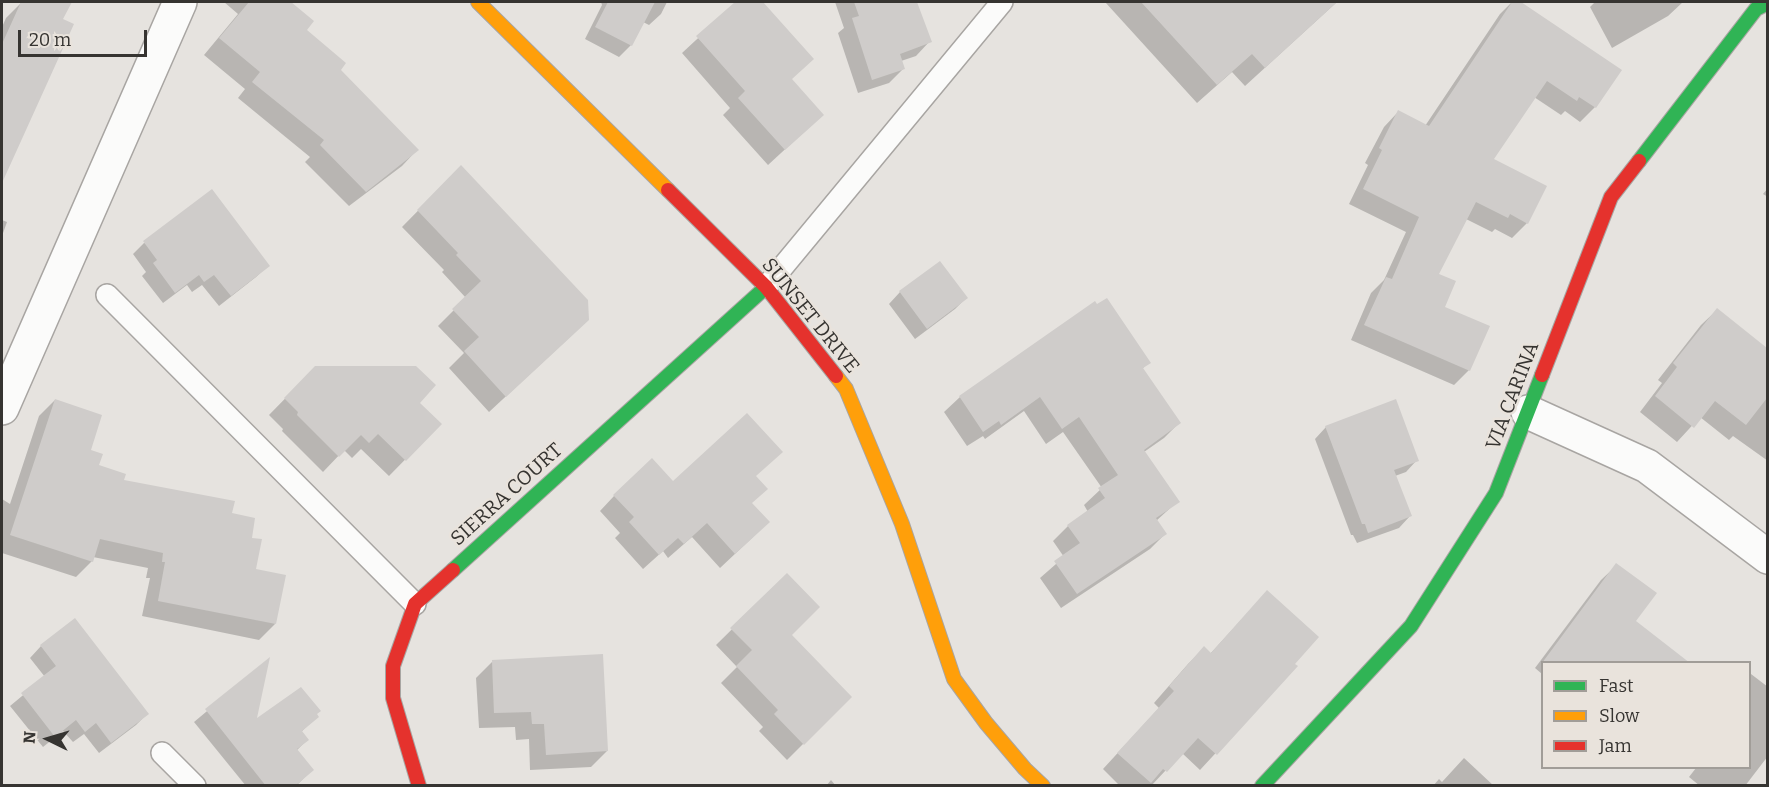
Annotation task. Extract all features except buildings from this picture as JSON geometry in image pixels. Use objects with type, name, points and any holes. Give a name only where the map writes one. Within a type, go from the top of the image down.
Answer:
[{"type":"street","points":[[2,408],[180,2]]},
{"type":"street","name":"SUNSET DRIVE","points":[[478,2],[766,288],[846,389],[902,524],[954,679],[986,723],[1025,769],[1043,786]]},
{"type":"street","name":"VIA CARINA","points":[[1262,786],[1411,626],[1496,493],[1611,197],[1756,9],[1767,3]]},
{"type":"street","name":"SIERRA COURT","points":[[418,786],[393,698],[393,666],[415,604],[766,288]]},
{"type":"street","points":[[1528,412],[1647,466],[1767,556]]},
{"type":"lane","points":[[766,288],[1002,2]]},
{"type":"lane","points":[[107,295],[415,604]]},
{"type":"lane","points":[[162,753],[195,786]]},
{"type":"traffic: fast","points":[[1639,161],[1756,9],[1768,3]]},
{"type":"traffic: fast","points":[[453,570],[766,287]]},
{"type":"traffic: fast","points":[[1262,786],[1411,626],[1496,493],[1542,375]]},
{"type":"traffic: slow","points":[[478,2],[668,190]]},
{"type":"traffic: slow","points":[[836,376],[846,389],[902,524],[954,679],[986,723],[1025,769],[1043,786]]},
{"type":"traffic: jam","points":[[1542,375],[1611,197],[1639,161]]},
{"type":"traffic: jam","points":[[668,190],[766,287],[836,376]]},
{"type":"traffic: jam","points":[[419,786],[393,698],[393,666],[415,604],[453,570]]}]
